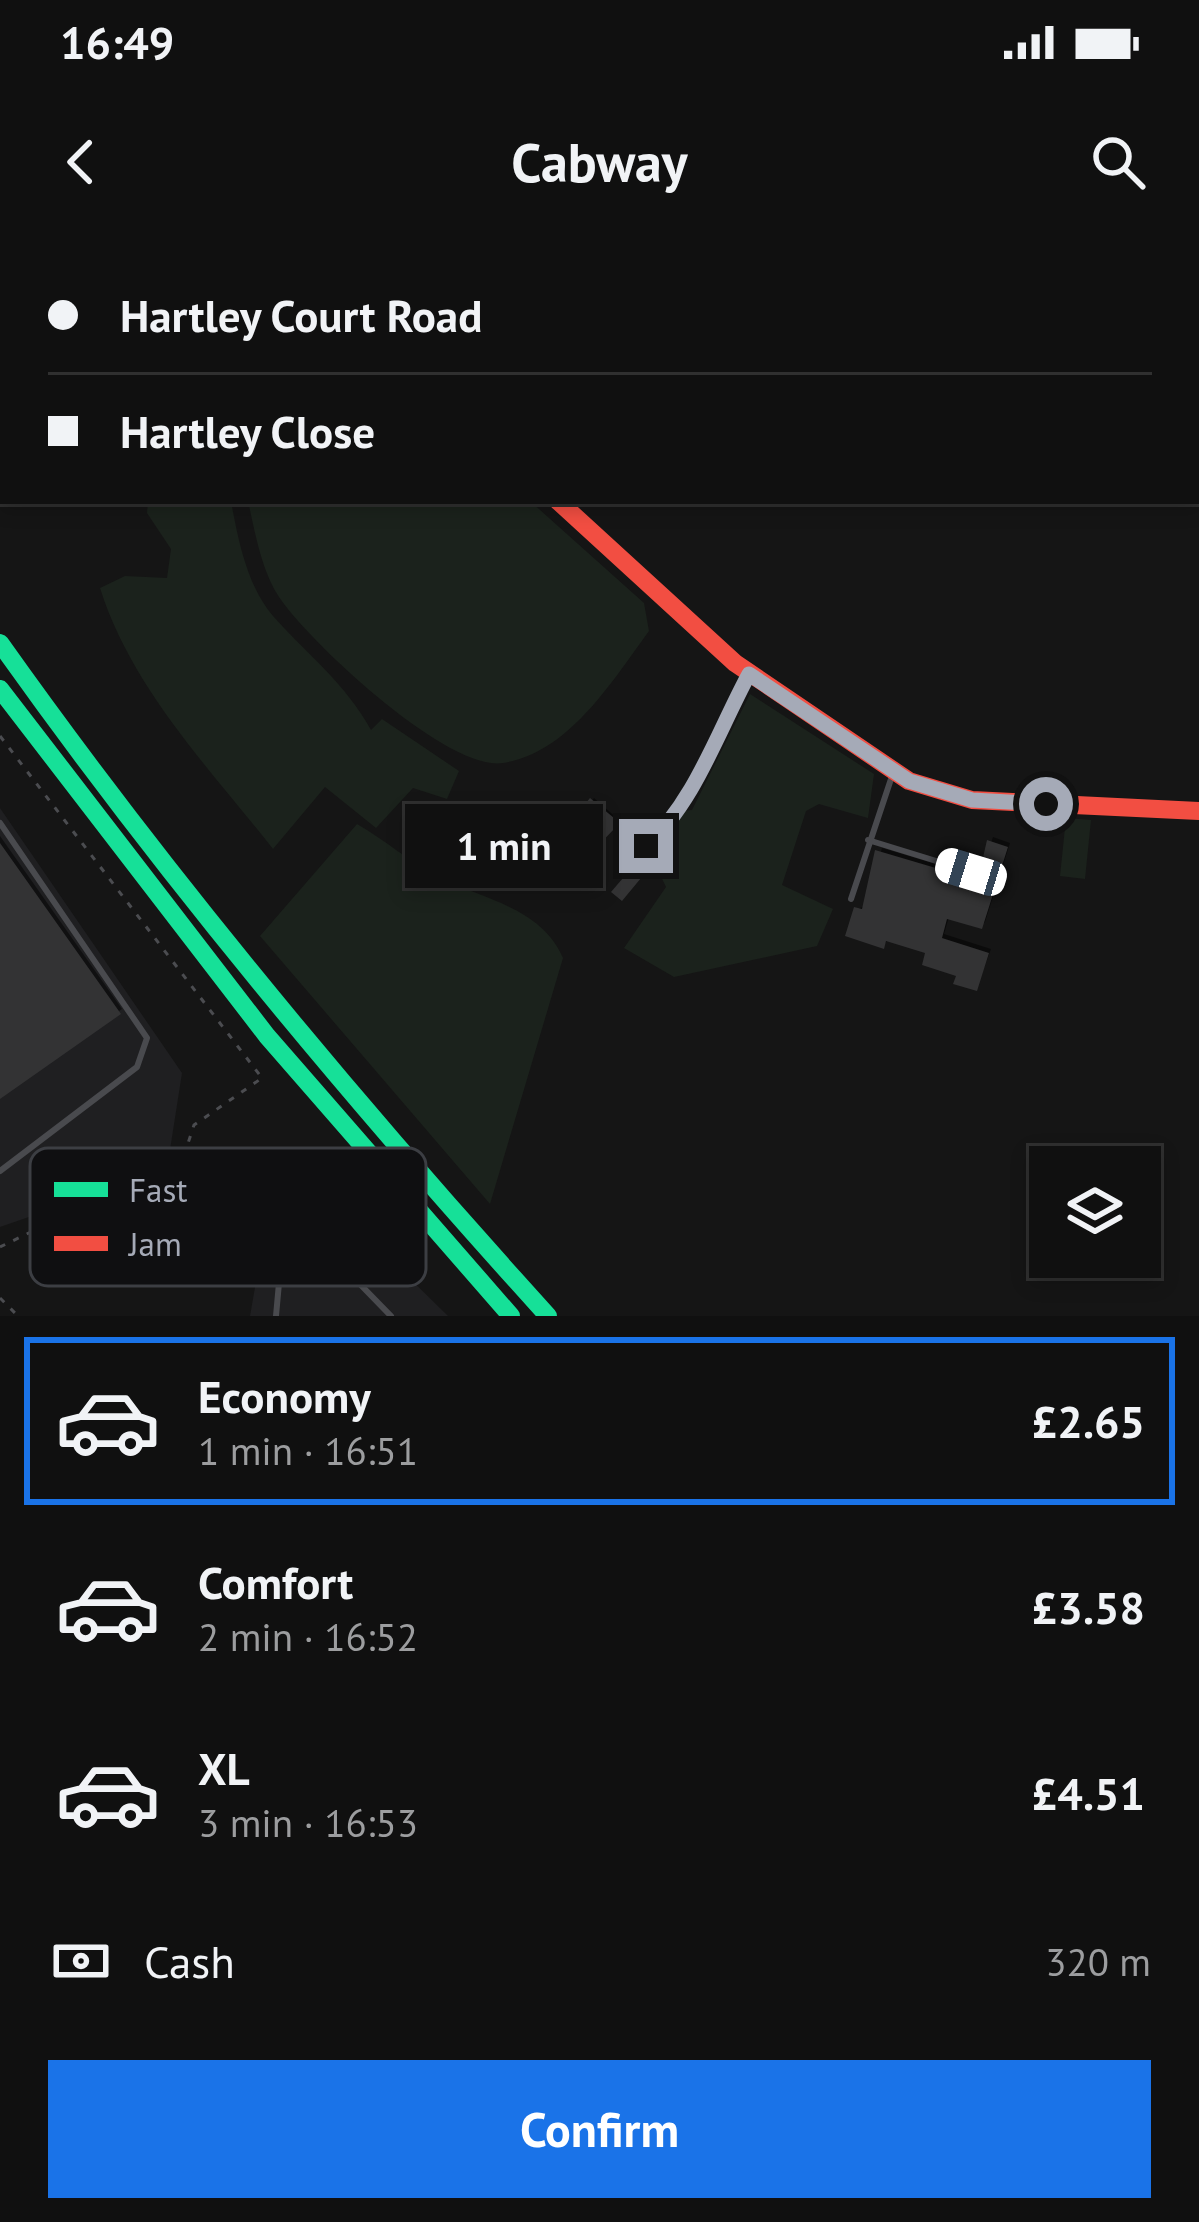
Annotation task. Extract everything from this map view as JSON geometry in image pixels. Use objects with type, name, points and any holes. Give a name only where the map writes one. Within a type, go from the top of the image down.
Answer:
[{"type":"main road","points":[[560,504],[749,674],[893,773],[972,800],[1199,811]]},
{"type":"main road","points":[[0,643],[286,1020],[394,1148]]},
{"type":"main road","points":[[0,689],[267,1036],[365,1148]]},
{"type":"main road","points":[[426,1184],[548,1316]]},
{"type":"main road","points":[[426,1218],[511,1316]]},
{"type":"lane","points":[[646,846],[662,832],[704,764],[749,674]]},
{"type":"lane","points":[[851,899],[893,773]]},
{"type":"lane","points":[[0,823],[147,1038],[136,1067],[30,1148]]},
{"type":"lane","points":[[868,840],[971,872]]},
{"type":"lane","points":[[0,1171],[30,1148]]},
{"type":"lane","points":[[276,1316],[279,1286]]},
{"type":"lane","points":[[362,1286],[391,1316]]},
{"type":"path","points":[[0,1298],[18,1316]]},
{"type":"shaded area","points":[[148,504],[232,504],[245,562],[264,604],[338,684],[371,730],[382,719],[459,771],[447,799],[413,788],[376,828],[325,787],[273,849],[151,693],[100,588],[125,576],[167,578],[171,549],[147,513]]},
{"type":"shaded area","points":[[249,504],[533,504],[644,603],[649,631],[569,730],[527,756],[503,763],[479,760],[416,726],[349,672],[279,597],[259,550]]},
{"type":"shaded area","points":[[750,694],[874,774],[868,818],[819,804],[806,811],[782,885],[833,909],[817,946],[674,977],[624,948],[666,887],[651,856],[677,811],[692,810]]},
{"type":"shaded area","points":[[0,808],[182,1073],[170,1148],[30,1148],[30,1217],[0,1227]]},
{"type":"shaded area","points":[[1066,818],[1091,820],[1085,879],[1060,876]]},
{"type":"shaded area","points":[[357,824],[438,877],[525,916],[553,941],[563,958],[490,1204],[260,936]]},
{"type":"shaded area","points":[[255,1286],[418,1286],[448,1316],[250,1316]]},
{"type":"building","points":[[590,798],[620,823],[582,862],[598,875],[592,883],[567,864],[583,844],[565,829]]},
{"type":"building","points":[[987,840],[1008,847],[982,929],[947,919],[942,938],[989,953],[977,991],[953,984],[956,976],[922,965],[925,953],[886,941],[884,949],[845,936],[854,907],[862,909],[875,850],[973,879],[979,875]]},
{"type":"building","points":[[0,843],[121,1014],[0,1099]]},
{"type":"building","points":[[440,846],[483,862],[471,887],[429,866]]},
{"type":"building","points":[[497,848],[511,853],[507,868],[527,874],[525,881],[519,880],[517,886],[507,883],[509,877],[490,872]]},
{"type":"building","points":[[635,864],[646,872],[622,901],[611,892]]},
{"type":"traffic: fast","points":[[0,643],[129,818],[400,1148]]},
{"type":"traffic: fast","points":[[0,689],[267,1036],[365,1148]]},
{"type":"traffic: fast","points":[[426,1178],[548,1316]]},
{"type":"traffic: fast","points":[[426,1218],[511,1316]]},
{"type":"traffic: jam","points":[[561,504],[735,663],[909,781],[972,800],[1199,811]]},
{"type":"route","points":[[646,846],[662,832],[704,764],[749,674],[909,781],[972,800],[1046,804]]}]
